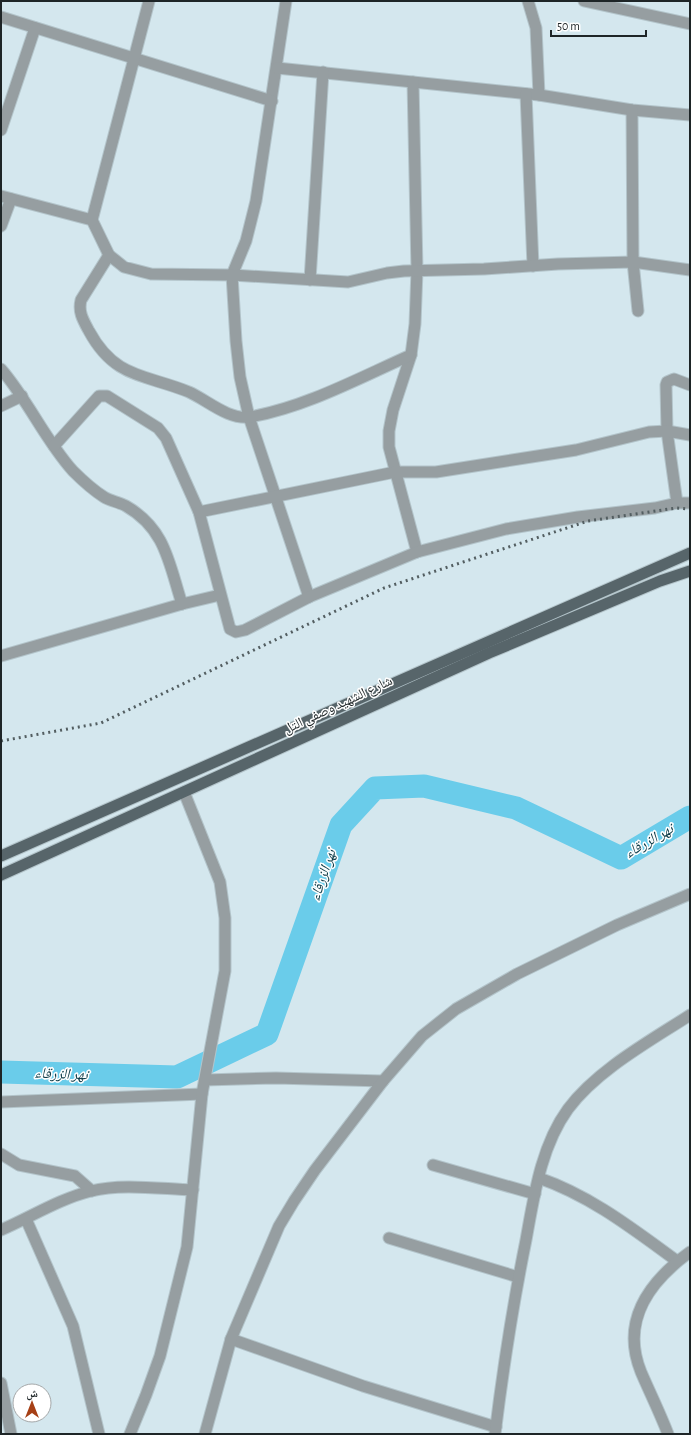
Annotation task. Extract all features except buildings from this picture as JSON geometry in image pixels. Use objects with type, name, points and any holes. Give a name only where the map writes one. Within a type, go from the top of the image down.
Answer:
[{"type":"main road","name":"شارع الشهيد وصفي التل","points":[[1,856],[690,553]]},
{"type":"main road","name":"شارع الشهيد وصفي التل","points":[[1,876],[489,653],[660,581],[690,571]]},
{"type":"street","points":[[149,1],[92,220],[109,255],[124,267],[151,274],[232,275],[355,282],[387,273],[417,270],[484,269],[633,262],[690,270]]},
{"type":"street","points":[[286,1],[256,201],[246,241],[232,275],[240,377],[249,417],[309,597]]},
{"type":"street","points":[[528,1],[536,28],[539,95]]},
{"type":"street","points":[[584,1],[690,24]]},
{"type":"street","points":[[1,17],[272,101]]},
{"type":"street","points":[[1,130],[6,106],[36,28]]},
{"type":"street","points":[[277,68],[539,95],[632,110],[690,115]]},
{"type":"street","points":[[310,280],[323,72]]},
{"type":"street","points":[[413,82],[417,270],[415,324],[411,355],[393,410],[389,431],[389,447],[417,552]]},
{"type":"street","points":[[526,94],[533,266]]},
{"type":"street","points":[[632,110],[633,262],[638,311]]},
{"type":"street","points":[[1,226],[6,197],[92,220]]},
{"type":"street","points":[[109,255],[84,295],[80,305],[81,315],[98,346],[117,365],[128,372],[188,392],[227,412],[249,417],[296,404],[411,355]]},
{"type":"street","points":[[1,369],[22,396],[54,446],[73,470],[104,497],[134,511],[153,527],[163,544],[182,604]]},
{"type":"street","points":[[677,503],[667,431],[666,385],[667,382],[674,379],[690,385]]},
{"type":"street","points":[[1,406],[22,396]]},
{"type":"street","points":[[54,446],[98,396],[107,396],[158,428],[171,449],[199,512],[230,628],[236,632],[245,630],[309,597],[417,552],[506,529],[578,517],[655,508],[677,503],[690,503]]},
{"type":"street","points":[[199,512],[395,472],[436,472],[576,450],[649,432],[667,431],[690,435]]},
{"type":"street","points":[[1,656],[182,604],[220,595]]},
{"type":"street","points":[[130,1434],[152,1379],[175,1302],[187,1247],[202,1094],[226,964],[226,935],[223,899],[213,862],[184,792]]},
{"type":"street","points":[[205,1434],[231,1339],[279,1226],[294,1201],[383,1081],[422,1036],[456,1009],[517,974],[617,925],[690,894]]},
{"type":"street","points":[[231,1339],[363,1386],[495,1430],[518,1277],[535,1194],[539,1178],[559,1125],[569,1108],[580,1096],[622,1059],[690,1015]]},
{"type":"street","points":[[205,1080],[276,1078],[383,1081]]},
{"type":"street","points":[[1,1102],[202,1094]]},
{"type":"street","points":[[1,1154],[19,1165],[75,1176],[92,1191]]},
{"type":"street","points":[[434,1165],[535,1194]]},
{"type":"street","points":[[539,1178],[589,1199],[677,1261]]},
{"type":"street","points":[[1,1230],[68,1198],[92,1191],[123,1188],[193,1190]]},
{"type":"street","points":[[26,1219],[73,1326],[100,1434]]},
{"type":"street","points":[[389,1238],[518,1277]]},
{"type":"street","points":[[668,1434],[641,1371],[636,1354],[634,1333],[638,1314],[645,1296],[652,1285],[677,1261],[690,1252]]},
{"type":"street","points":[[1,1383],[11,1434]]},
{"type":"waterway","name":"نهر الزرقاء","points":[[1,1072],[177,1077],[267,1034],[341,825],[375,788],[424,786],[516,808],[621,858],[690,817]]},
{"type":"railway","points":[[1,741],[101,723],[384,588],[588,521],[676,508],[690,509]]}]
